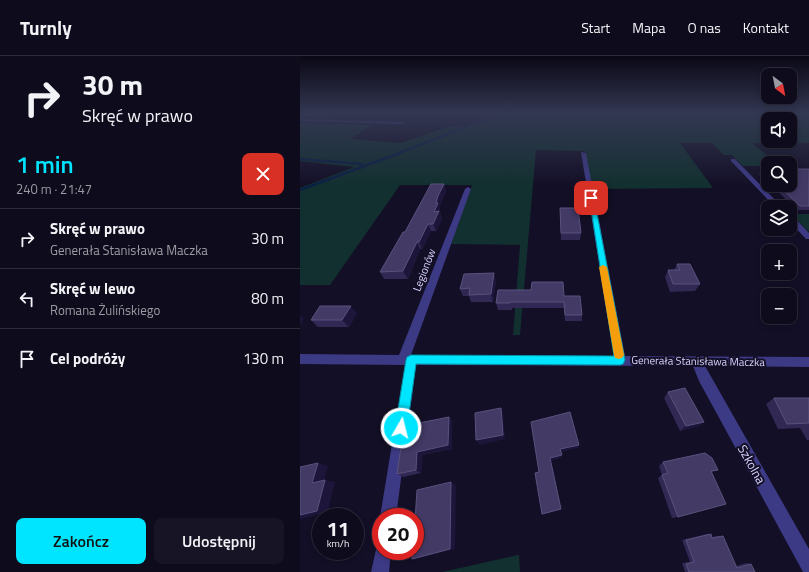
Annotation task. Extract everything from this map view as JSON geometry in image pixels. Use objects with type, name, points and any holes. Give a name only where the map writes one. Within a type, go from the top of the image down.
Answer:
[{"type":"street","points":[[583,153],[620,360]]},
{"type":"street","points":[[733,160],[772,200]]},
{"type":"street","name":"Legionów","points":[[389,508],[407,360],[468,189]]},
{"type":"street","points":[[797,225],[809,238]]},
{"type":"street","name":"Generała Stanisława Maczka","points":[[300,360],[620,360],[809,362]]},
{"type":"street","name":"Szkolna","points":[[697,362],[703,377],[809,566]]},
{"type":"street","points":[[380,572],[382,560]]},
{"type":"green space","points":[[300,137],[353,137],[350,139],[401,143],[418,137],[761,137],[761,143],[752,143],[768,156],[761,156],[761,166],[743,166],[732,155],[724,155],[712,143],[680,143],[713,188],[592,189],[585,151],[536,150],[520,335],[513,335],[520,245],[451,244],[472,185],[400,185],[330,285],[300,285],[300,188],[354,167],[300,161]]},
{"type":"green space","points":[[797,137],[809,137],[809,143],[797,143]]},
{"type":"green space","points":[[797,214],[809,214],[809,232],[797,220]]},
{"type":"green space","points":[[518,555],[520,572],[442,572]]},
{"type":"building","points":[[797,169],[809,169],[809,206],[800,206],[797,203],[797,200],[794,200],[785,192],[797,192]]},
{"type":"building","points":[[431,184],[444,184],[436,203],[438,203],[434,212],[439,211],[433,224],[428,224],[419,242],[417,242],[403,271],[380,272],[403,232],[405,232]]},
{"type":"building","points":[[560,208],[578,208],[581,233],[561,233]]},
{"type":"building","points":[[677,264],[690,264],[700,284],[673,284],[668,270],[680,270]]},
{"type":"building","points":[[494,273],[491,294],[469,295],[470,288],[460,289],[464,274]]},
{"type":"building","points":[[532,282],[563,282],[564,296],[580,296],[582,315],[565,315],[564,302],[496,303],[498,290],[531,290]]},
{"type":"building","points":[[320,306],[351,306],[342,320],[311,320]]},
{"type":"building","points":[[685,388],[704,422],[686,426],[668,392]]},
{"type":"building","points":[[774,398],[809,398],[809,423],[787,424]]},
{"type":"building","points":[[501,408],[503,435],[476,440],[475,413]]},
{"type":"building","points":[[570,412],[579,445],[560,449],[562,455],[550,458],[561,509],[542,514],[535,473],[539,472],[531,422]]},
{"type":"building","points":[[449,417],[448,445],[417,452],[416,470],[397,474],[402,440],[418,431],[419,423]]},
{"type":"building","points":[[705,453],[712,458],[718,470],[711,471],[726,504],[678,517],[662,475],[668,473],[663,462]]},
{"type":"building","points":[[318,463],[312,483],[325,480],[318,508],[312,508],[312,512],[300,515],[300,467]]},
{"type":"building","points":[[451,482],[450,549],[424,556],[424,508],[416,508],[417,490]]},
{"type":"building","points":[[711,534],[712,538],[723,536],[737,568],[751,564],[755,572],[689,572],[686,564],[694,562],[686,540]]},
{"type":"waterway","points":[[399,153],[440,137]]},
{"type":"waterway","points":[[300,190],[402,152]]},
{"type":"waterway","points":[[300,159],[362,164]]},
{"type":"slow traffic","points":[[603,267],[619,355]]},
{"type":"route","points":[[401,428],[411,360],[620,360],[591,198]]}]
